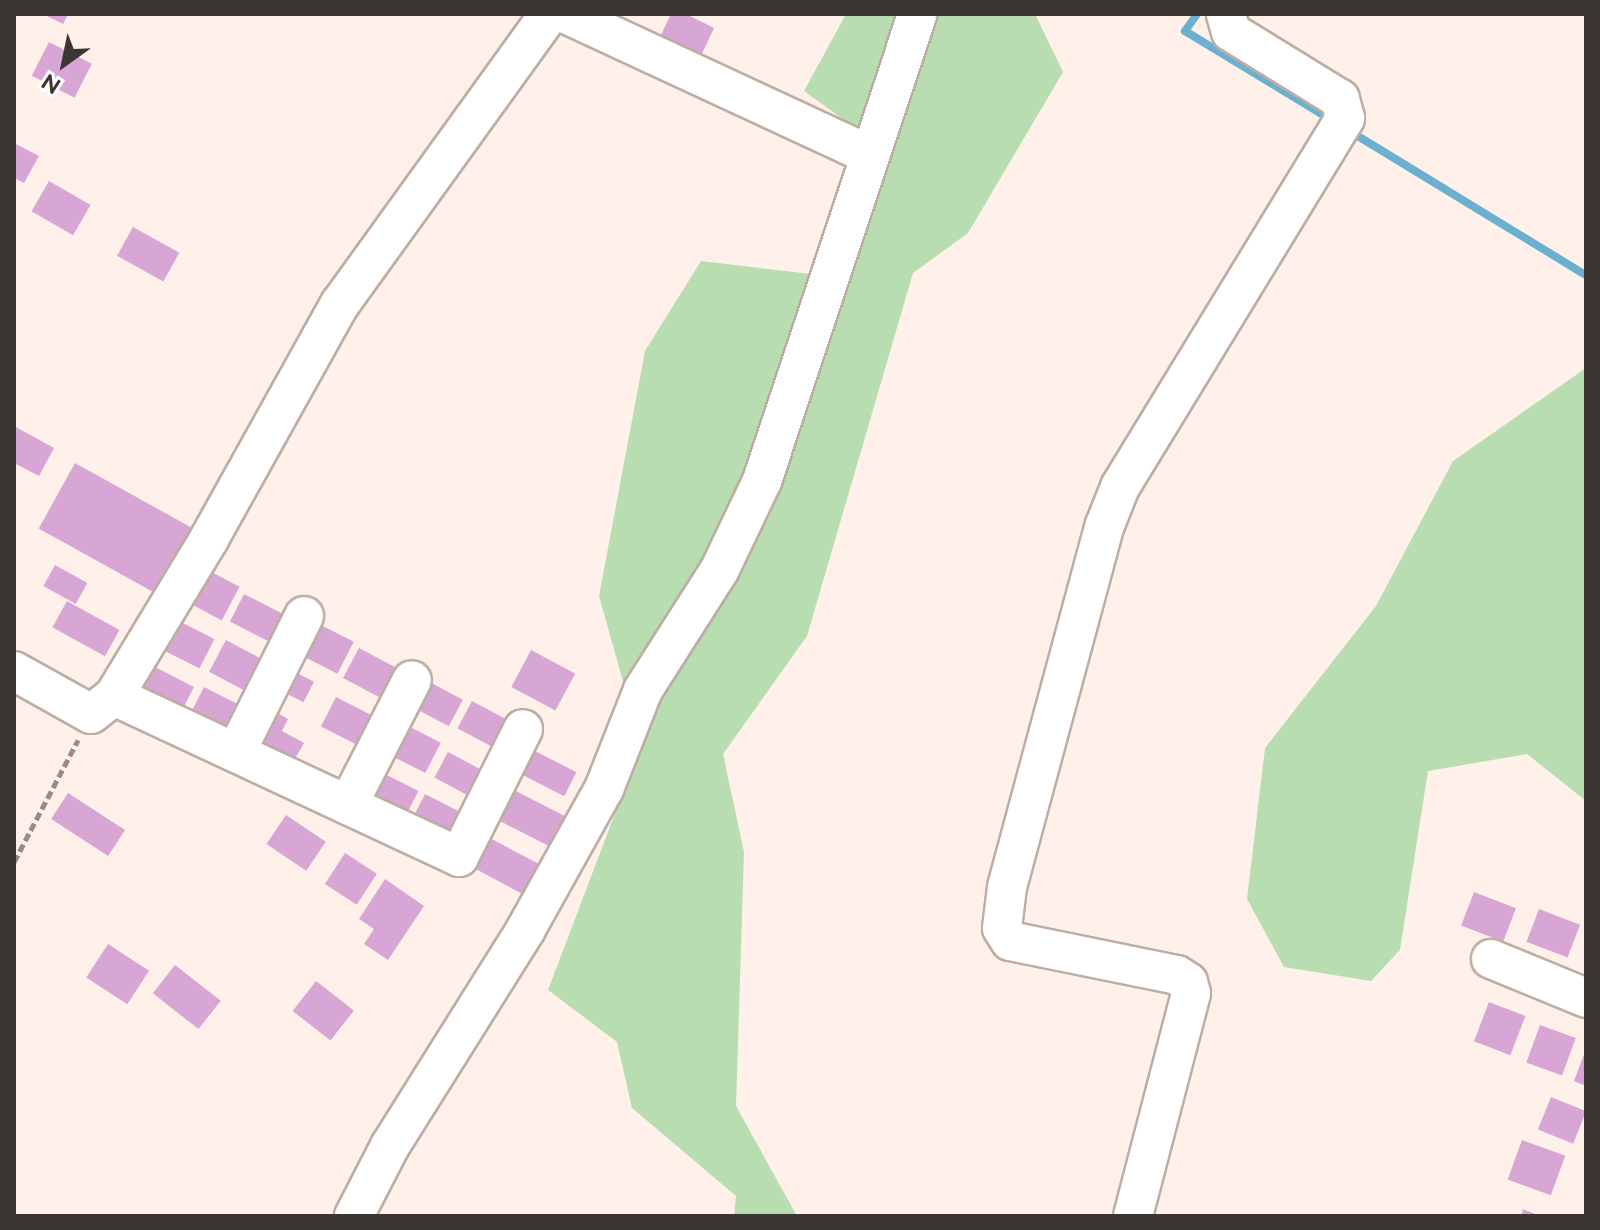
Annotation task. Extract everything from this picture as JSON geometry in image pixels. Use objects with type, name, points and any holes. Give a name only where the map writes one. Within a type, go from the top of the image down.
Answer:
[{"type":"street","points":[[103,705],[209,539],[340,304],[549,14]]},
{"type":"street","points":[[566,14],[870,155]]},
{"type":"street","points":[[354,1216],[390,1146],[526,929],[604,789],[643,690],[720,569],[762,481],[917,14]]},
{"type":"street","points":[[1133,1216],[1191,993],[1188,982],[1177,975],[1010,941],[1002,928],[1007,887],[1105,525],[1120,487],[1340,125],[1340,99],[1231,32],[1226,14]]},
{"type":"street","points":[[236,752],[304,616]]},
{"type":"street","points":[[14,671],[236,752],[459,857],[523,729]]},
{"type":"street","points":[[348,805],[412,680]]},
{"type":"street","points":[[1491,959],[1586,998]]},
{"type":"path","points":[[14,862],[103,705]]},
{"type":"green space","points":[[846,14],[1035,14],[1063,72],[968,233],[913,273],[807,636],[723,754],[744,852],[736,1106],[797,1216],[734,1216],[736,1196],[632,1108],[617,1042],[548,990],[641,745],[599,596],[645,351],[701,261],[820,275],[865,135],[804,91]]},
{"type":"green space","points":[[1586,368],[1586,801],[1527,754],[1428,771],[1400,950],[1371,981],[1284,967],[1247,899],[1265,748],[1376,606],[1453,461]]},
{"type":"building","points":[[43,14],[68,14],[63,24]]},
{"type":"building","points":[[671,14],[686,14],[714,28],[700,58],[660,37]]},
{"type":"building","points":[[49,42],[92,64],[75,98],[32,76]]},
{"type":"building","points":[[14,143],[39,156],[24,183],[14,178]]},
{"type":"building","points":[[49,181],[91,205],[73,235],[32,211]]},
{"type":"building","points":[[133,227],[179,253],[163,282],[117,256]]},
{"type":"building","points":[[14,426],[54,448],[39,476],[14,463]]},
{"type":"building","points":[[75,463],[191,527],[155,593],[39,529]]},
{"type":"building","points":[[55,565],[87,583],[76,604],[43,586]]},
{"type":"building","points":[[206,569],[240,587],[222,620],[188,603]]},
{"type":"building","points":[[244,594],[289,617],[275,645],[230,622]]},
{"type":"building","points":[[67,601],[119,630],[105,656],[52,627]]},
{"type":"building","points":[[177,620],[214,639],[199,668],[162,649]]},
{"type":"building","points":[[311,620],[354,642],[337,674],[295,652]]},
{"type":"building","points":[[226,640],[267,662],[251,694],[209,672]]},
{"type":"building","points":[[359,648],[400,670],[385,700],[343,678]]},
{"type":"building","points":[[531,650],[575,673],[555,711],[511,687]]},
{"type":"building","points":[[153,666],[194,687],[181,712],[140,691]]},
{"type":"building","points":[[289,669],[314,682],[304,702],[279,689]]},
{"type":"building","points":[[424,679],[463,700],[449,726],[410,705]]},
{"type":"building","points":[[204,687],[241,706],[226,736],[189,717]]},
{"type":"building","points":[[336,697],[375,717],[360,746],[321,726]]},
{"type":"building","points":[[472,701],[510,721],[495,749],[457,728]]},
{"type":"building","points":[[270,709],[288,719],[282,731],[304,743],[290,768],[251,747]]},
{"type":"building","points":[[406,725],[441,743],[425,773],[391,755]]},
{"type":"building","points":[[531,749],[576,772],[564,796],[519,773]]},
{"type":"building","points":[[448,752],[487,773],[473,798],[434,778]]},
{"type":"building","points":[[381,772],[418,791],[404,820],[366,801]]},
{"type":"building","points":[[510,788],[565,816],[550,846],[495,818]]},
{"type":"building","points":[[68,793],[125,830],[108,856],[51,819]]},
{"type":"building","points":[[425,794],[464,814],[450,842],[411,822]]},
{"type":"building","points":[[286,815],[326,842],[306,871],[266,844]]},
{"type":"building","points":[[488,837],[543,866],[527,896],[472,867]]},
{"type":"building","points":[[345,853],[377,874],[357,905],[325,884]]},
{"type":"building","points":[[385,879],[424,906],[388,960],[364,944],[374,929],[359,919]]},
{"type":"building","points":[[1474,892],[1516,908],[1503,942],[1461,926]]},
{"type":"building","points":[[1539,909],[1580,925],[1568,957],[1526,942]]},
{"type":"building","points":[[108,944],[149,971],[127,1004],[86,978]]},
{"type":"building","points":[[175,965],[221,1001],[199,1029],[153,993]]},
{"type":"building","points":[[316,981],[354,1011],[330,1040],[293,1011]]},
{"type":"building","points":[[1489,1002],[1525,1016],[1510,1055],[1474,1041]]},
{"type":"building","points":[[1540,1025],[1576,1038],[1562,1076],[1526,1063]]},
{"type":"building","points":[[1586,1049],[1586,1086],[1574,1081]]},
{"type":"building","points":[[1551,1097],[1586,1111],[1573,1144],[1538,1129]]},
{"type":"building","points":[[1522,1140],[1565,1156],[1551,1195],[1508,1179]]},
{"type":"building","points":[[1523,1209],[1540,1216],[1521,1216]]},
{"type":"waterway","points":[[1197,14],[1185,31],[1333,121]]},
{"type":"waterway","points":[[1348,130],[1586,275]]}]
